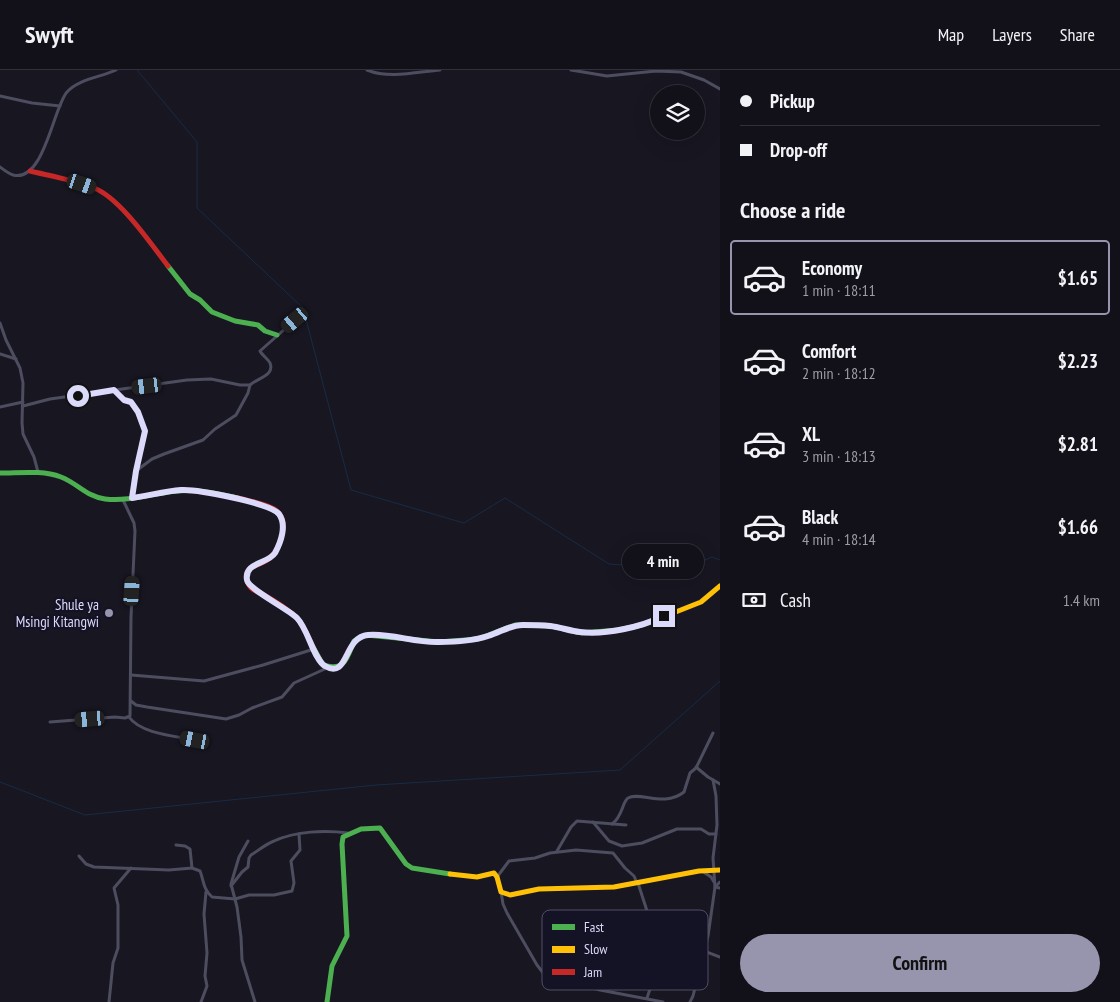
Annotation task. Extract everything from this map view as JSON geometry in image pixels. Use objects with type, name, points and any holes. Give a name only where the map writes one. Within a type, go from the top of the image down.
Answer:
[{"type":"street","points":[[0,168],[20,176],[30,171],[37,162],[63,98],[72,88],[116,70]]},
{"type":"street","points":[[367,70],[373,73],[396,74],[440,70]]},
{"type":"street","points":[[571,70],[607,76],[656,71],[681,72],[704,80],[720,89]]},
{"type":"street","points":[[0,96],[32,103],[60,106]]},
{"type":"street","points":[[30,171],[82,184],[112,198],[126,212],[190,294],[200,300],[212,312],[235,321],[258,325],[265,331],[277,335]]},
{"type":"street","points":[[0,407],[202,379],[218,380],[240,386],[250,385],[269,373],[271,368],[270,363],[260,351],[295,320]]},
{"type":"street","points":[[0,323],[6,340],[17,360],[23,383],[23,434],[34,457],[38,473]]},
{"type":"street","points":[[0,354],[17,360]]},
{"type":"street","points":[[136,471],[152,459],[203,440],[215,429],[236,415],[248,393],[250,385]]},
{"type":"street","points":[[114,390],[124,400],[131,402],[144,426],[132,498]]},
{"type":"street","points":[[0,473],[38,473],[60,477],[92,496],[102,499],[123,500],[183,490],[224,496],[274,510],[279,514],[283,523],[280,541],[274,555],[270,559],[250,568],[247,573],[247,581],[251,588],[297,618],[303,626],[319,660],[327,668]]},
{"type":"street","points":[[123,500],[134,522],[135,532],[129,717],[138,725],[165,735],[195,740]]},
{"type":"street","points":[[131,701],[136,705],[226,719],[282,697],[294,683],[327,668],[341,666],[354,641],[366,635],[439,642],[478,639],[515,625],[551,626],[582,633],[610,631],[642,625],[701,602],[720,586]]},
{"type":"street","points":[[131,675],[204,681],[314,649]]},
{"type":"street","points":[[50,722],[129,717]]},
{"type":"street","points":[[612,824],[618,820],[625,801],[630,797],[662,800],[684,792],[690,773],[696,767],[713,734]]},
{"type":"street","points":[[696,767],[720,784]]},
{"type":"street","points":[[708,931],[717,870],[713,858],[716,834],[716,796],[713,780]]},
{"type":"street","points":[[557,852],[574,823],[583,821],[626,824]]},
{"type":"street","points":[[593,822],[609,842],[622,846],[642,843],[677,829],[701,829],[709,834],[716,834]]},
{"type":"street","points":[[231,886],[248,867],[251,855],[272,842],[290,835],[330,832],[349,833],[380,828],[406,864],[418,870],[472,878],[492,873],[497,877],[507,913],[542,971]]},
{"type":"street","points":[[328,1002],[332,967],[336,957],[345,945],[347,936],[342,844],[343,837],[349,833]]},
{"type":"street","points":[[206,891],[212,897],[235,899],[249,895],[274,895],[292,891],[294,883],[291,861],[300,850],[300,834]]},
{"type":"street","points":[[248,841],[239,857],[231,886],[241,937],[242,960],[254,1002]]},
{"type":"street","points":[[176,845],[185,846],[190,849],[192,868]]},
{"type":"street","points":[[497,877],[509,861],[576,850],[613,853],[634,876],[647,910]]},
{"type":"street","points":[[79,856],[86,864],[94,868],[170,870],[192,868],[200,871],[206,891],[204,920],[207,953],[205,976],[207,986],[202,1002]]},
{"type":"street","points":[[110,1002],[112,973],[118,948],[118,905],[114,888],[131,868]]},
{"type":"street","points":[[501,892],[510,895],[539,889],[603,888],[717,870]]},
{"type":"street","points":[[702,871],[711,877],[715,885],[720,888]]},
{"type":"street","points":[[715,885],[720,882]]},
{"type":"street","points":[[708,952],[720,957]]},
{"type":"street","points":[[600,990],[663,1002]]},
{"type":"street","points":[[647,998],[650,990]]},
{"type":"street","points":[[690,1002],[695,990]]},
{"type":"waterway","points":[[137,70],[197,142],[197,208],[303,308],[351,490],[464,523],[505,498],[609,564],[683,569],[712,557],[720,560]]},
{"type":"waterway","points":[[0,782],[85,815],[376,785],[620,770],[720,681]]},
{"type":"traffic: fast","points":[[168,266],[190,294],[200,300],[212,312],[235,321],[258,325],[265,331],[277,335]]},
{"type":"traffic: fast","points":[[0,473],[46,473],[61,477],[93,496],[114,500],[185,491],[208,492],[238,498]]},
{"type":"traffic: fast","points":[[313,647],[323,665],[336,667],[341,665],[347,658],[354,641],[366,635],[439,642],[478,639],[515,625],[551,626],[582,633],[618,630],[642,625],[658,619]]},
{"type":"traffic: fast","points":[[327,1002],[332,966],[347,936],[343,837],[361,829],[380,828],[406,864],[412,868],[450,874]]},
{"type":"traffic: slow","points":[[658,619],[701,602],[720,586]]},
{"type":"traffic: slow","points":[[450,874],[477,877],[494,873],[501,892],[510,895],[539,889],[614,887],[699,871],[720,870]]},
{"type":"traffic: jam","points":[[30,171],[79,183],[104,193],[134,222],[168,266]]},
{"type":"traffic: jam","points":[[238,498],[270,507],[279,513],[283,526],[281,540],[275,552],[268,560],[248,571],[246,575],[247,581],[252,589],[277,602],[296,617],[304,627],[313,647]]},
{"type":"place","name":"Shule ya Msingi Kitangwi","points":[[109,613]]},
{"type":"route","points":[[78,396],[114,390],[124,400],[131,402],[138,412],[145,431],[132,498],[183,490],[251,502],[267,506],[279,514],[283,528],[274,555],[270,559],[250,568],[246,577],[248,585],[297,618],[303,626],[319,660],[327,668],[341,666],[354,641],[366,635],[422,642],[439,642],[478,639],[515,625],[551,626],[582,633],[594,633],[632,628],[664,616]]}]
